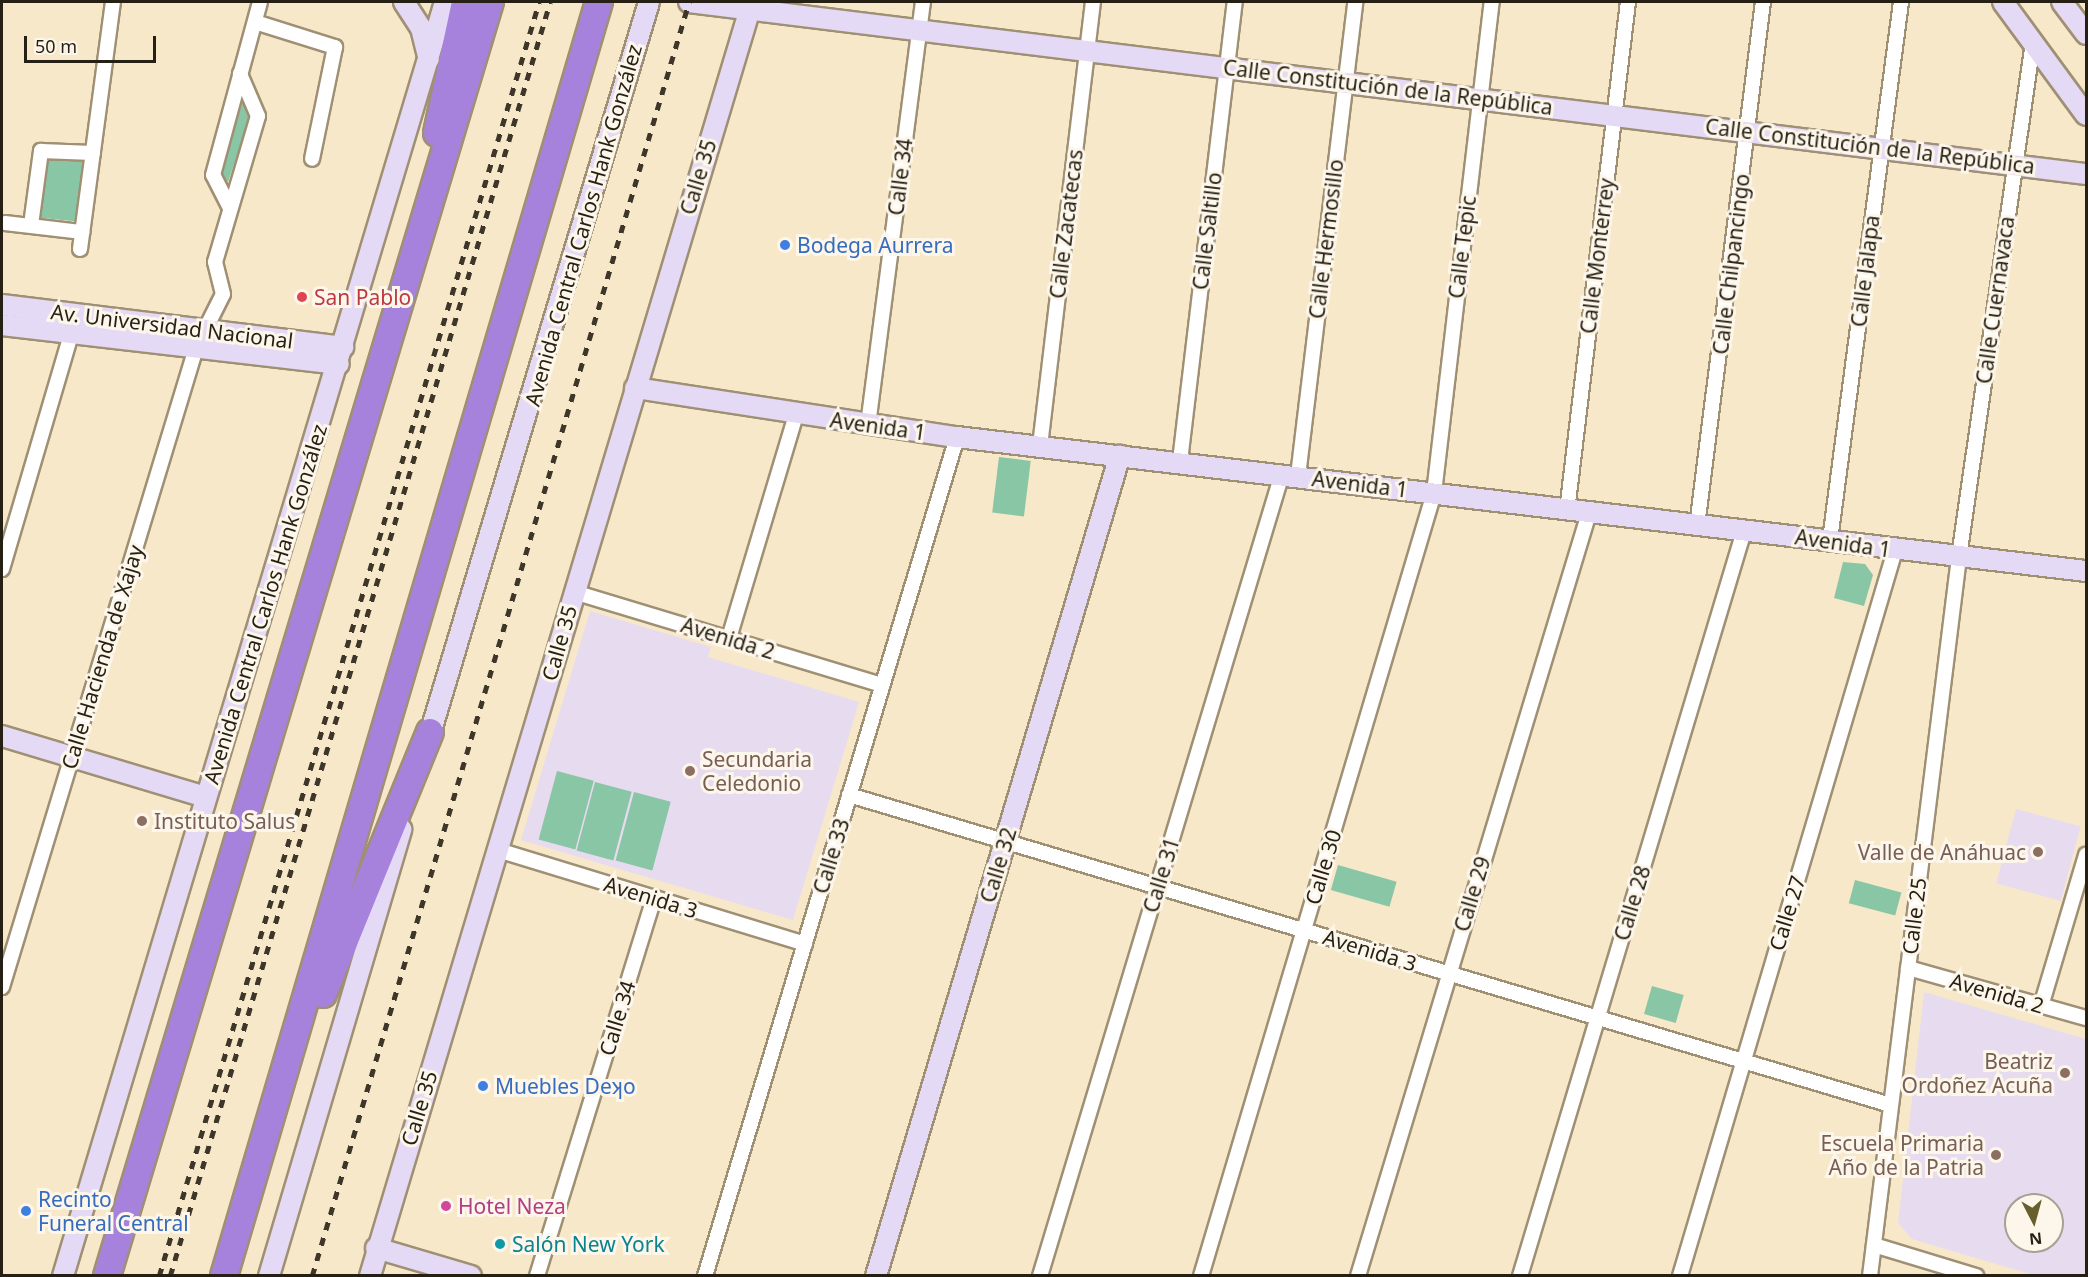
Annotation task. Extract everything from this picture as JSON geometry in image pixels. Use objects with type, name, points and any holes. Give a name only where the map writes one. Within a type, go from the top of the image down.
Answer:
[{"type":"highway","points":[[439,170],[438,118],[465,2]]},
{"type":"highway","name":"Avenida Central Carlos Hank González","points":[[107,1275],[490,2]]},
{"type":"highway","points":[[224,1275],[600,2]]},
{"type":"highway","points":[[285,1069],[332,975],[389,823],[430,732]]},
{"type":"street","points":[[80,249],[113,2]]},
{"type":"street","points":[[230,208],[213,178],[261,2]]},
{"type":"street","points":[[404,2],[421,28],[429,61]]},
{"type":"street","name":"Avenida Central Carlos Hank González","points":[[63,1275],[205,797],[341,355],[445,2]]},
{"type":"street","name":"Avenida Central Carlos Hank González","points":[[269,1275],[649,2]]},
{"type":"street","name":"Calle Constitución de la República","points":[[689,2],[750,6],[919,31],[1227,66],[2086,174]]},
{"type":"street","name":"Calle 34","points":[[868,424],[923,2]]},
{"type":"street","name":"Calle Zacatecas","points":[[1040,446],[1093,2]]},
{"type":"street","name":"Calle Saltillo","points":[[1180,461],[1235,2]]},
{"type":"street","name":"Calle Hermosillo","points":[[1290,475],[1355,2]]},
{"type":"street","name":"Calle Tepic","points":[[1434,493],[1492,2]]},
{"type":"street","name":"Calle Monterrey","points":[[1567,511],[1628,2]]},
{"type":"street","name":"Calle Chilpancingo","points":[[1697,526],[1763,2]]},
{"type":"street","name":"Calle Jalapa","points":[[1830,540],[1901,2]]},
{"type":"street","points":[[2003,2],[2086,115]]},
{"type":"street","points":[[2062,2],[2086,34]]},
{"type":"street","name":"Calle 35","points":[[370,1275],[376,1248],[498,850],[750,6]]},
{"type":"street","points":[[255,22],[335,47],[312,159]]},
{"type":"street","name":"Calle Cuernavaca","points":[[1959,557],[2033,42]]},
{"type":"street","name":"Calle Hacienda de Xajay","points":[[2,987],[196,348],[223,294],[215,262],[258,116],[240,74]]},
{"type":"street","points":[[31,225],[41,151],[93,153]]},
{"type":"street","points":[[5,223],[82,232]]},
{"type":"street","name":"Av. Universidad Nacional","points":[[2,305],[207,330],[341,355]]},
{"type":"street","points":[[2,569],[76,313]]},
{"type":"street","name":"Av. Universidad Nacional","points":[[2,326],[196,348],[341,355]]},
{"type":"street","name":"Avenida 1","points":[[635,388],[957,437],[1180,461],[1567,511],[2086,571]]},
{"type":"street","points":[[729,638],[796,414]]},
{"type":"street","name":"Calle 33","points":[[705,1275],[957,437]]},
{"type":"street","name":"Calle 32","points":[[876,1275],[1120,455]]},
{"type":"street","name":"Calle 31","points":[[1041,1275],[1157,887],[1290,475]]},
{"type":"street","name":"Calle 30","points":[[1201,1275],[1434,493]]},
{"type":"street","name":"Calle 29","points":[[1358,1275],[1589,513]]},
{"type":"street","name":"Calle 28","points":[[1520,1275],[1744,531]]},
{"type":"street","name":"Calle 27","points":[[1680,1275],[1895,550]]},
{"type":"street","name":"Calle 25","points":[[1870,1275],[1959,557]]},
{"type":"street","name":"Avenida 2","points":[[574,592],[882,685]]},
{"type":"street","points":[[2,736],[205,797]]},
{"type":"street","name":"Avenida 3","points":[[849,795],[1891,1105]]},
{"type":"street","name":"Avenida 3","points":[[498,850],[805,944]]},
{"type":"street","points":[[2042,1006],[2086,855]]},
{"type":"street","name":"Calle 34","points":[[537,1275],[654,898]]},
{"type":"street","name":"Avenida 2","points":[[1908,968],[2086,1018]]},
{"type":"street","points":[[1874,1245],[1961,1273],[1976,1275]]},
{"type":"street","points":[[376,1248],[471,1275]]},
{"type":"shaded area","name":"Secundaria Celedonio","points":[[590,611],[711,647],[708,657],[859,702],[793,920],[521,840]]},
{"type":"shaded area","name":"Valle de Anáhuac","points":[[2016,809],[2081,826],[2061,901],[1996,883]]},
{"type":"shaded area","name":"Escuela Primaria Año de la Patria","points":[[1924,992],[2086,1039],[2086,1275],[2033,1275],[1912,1239],[1898,1223]]},
{"type":"green space","points":[[244,98],[253,108],[228,182],[220,172]]},
{"type":"green space","points":[[47,154],[84,158],[77,222],[40,218]]},
{"type":"green space","points":[[999,457],[1031,461],[1024,516],[992,513]]},
{"type":"green space","points":[[1843,562],[1865,564],[1873,575],[1864,606],[1834,598]]},
{"type":"green space","points":[[557,771],[594,781],[575,849],[539,840]]},
{"type":"green space","points":[[595,782],[632,792],[613,860],[577,851]]},
{"type":"green space","points":[[634,792],[671,802],[652,870],[616,861]]},
{"type":"green space","points":[[1338,865],[1397,882],[1389,907],[1331,890]]},
{"type":"green space","points":[[1855,880],[1901,892],[1895,916],[1849,903]]},
{"type":"green space","points":[[1652,986],[1684,995],[1676,1023],[1644,1014]]},
{"type":"railway","points":[[159,1276],[539,2]]},
{"type":"railway","points":[[170,1276],[550,2]]},
{"type":"railway","points":[[312,1276],[689,2]]},
{"type":"place","name":"Bodega Aurrera","points":[[785,245]]},
{"type":"place","name":"San Pablo","points":[[302,297]]},
{"type":"place","name":"Secundaria Celedonio","points":[[690,771]]},
{"type":"place","name":"Instituto Salus","points":[[142,821]]},
{"type":"place","name":"Valle de Anáhuac","points":[[2038,852]]},
{"type":"place","name":"Beatriz Ordoñez Acuña","points":[[2065,1073]]},
{"type":"place","name":"Muebles Deʞo","points":[[483,1086]]},
{"type":"place","name":"Escuela Primaria Año de la Patria","points":[[1996,1155]]},
{"type":"place","name":"Hotel Neza","points":[[446,1206]]},
{"type":"place","name":"Recinto Funeral Central","points":[[26,1211]]},
{"type":"place","name":"Salón New York","points":[[500,1244]]}]
